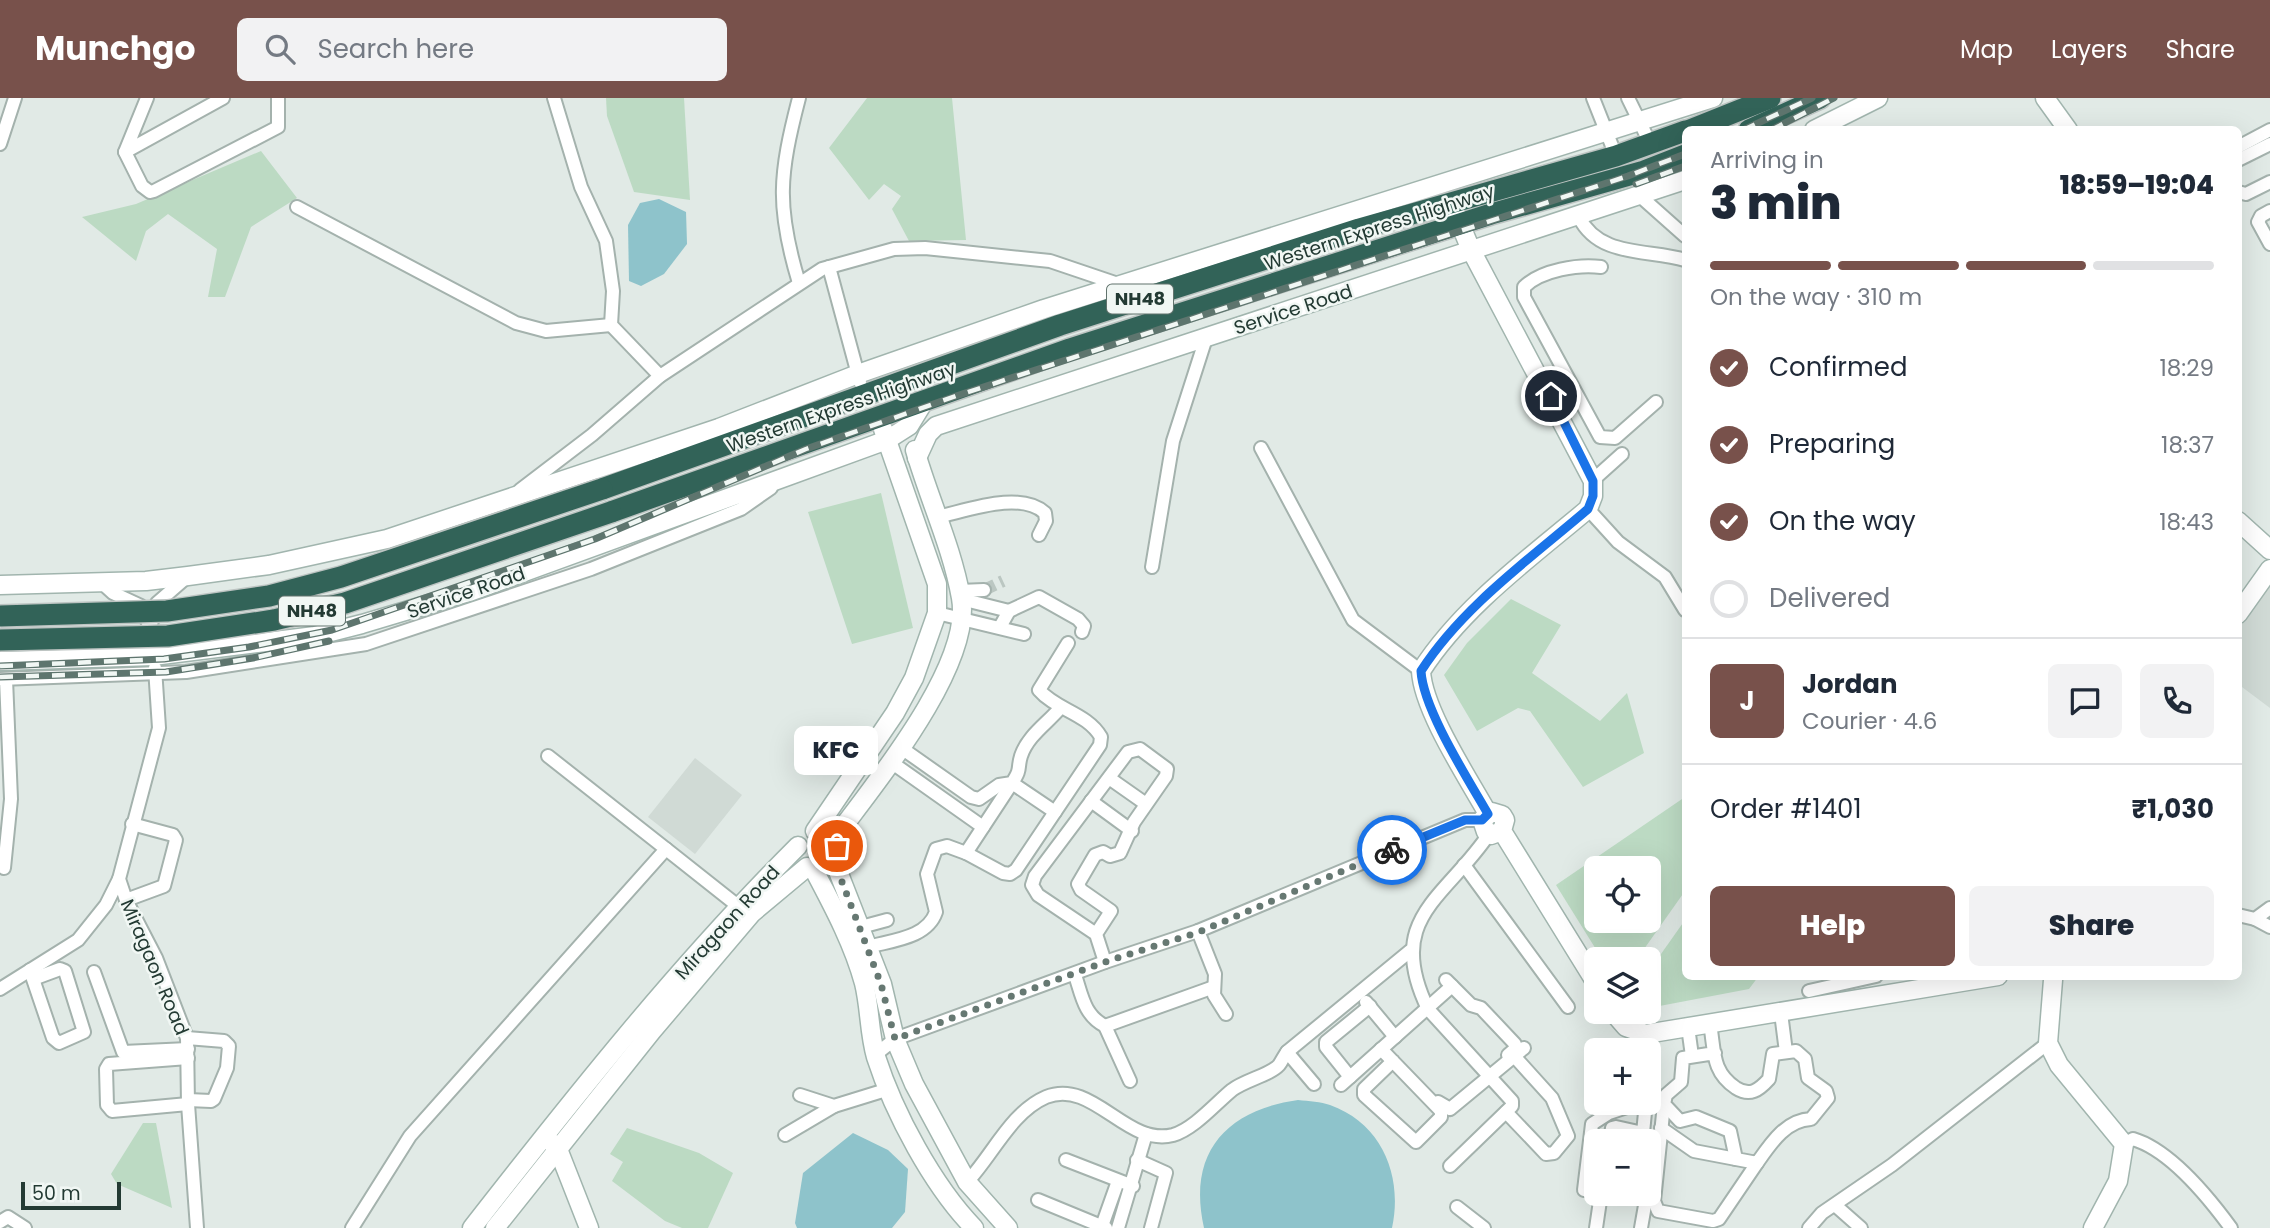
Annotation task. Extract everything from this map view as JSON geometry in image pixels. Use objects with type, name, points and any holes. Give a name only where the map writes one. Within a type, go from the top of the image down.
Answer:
[{"type":"highway","points":[[1700,126],[1770,98]]},
{"type":"highway","points":[[1758,126],[1820,98]]},
{"type":"highway","name":"Western Express Highway","points":[[0,616],[167,611],[269,596],[341,577],[602,489],[1060,325],[1451,202],[1616,156],[1682,132]]},
{"type":"highway","name":"Western Express Highway","points":[[0,640],[168,636],[274,620],[345,603],[923,403],[1070,349],[1459,224],[1644,171],[1682,156]]},
{"type":"main road","points":[[0,585],[102,583],[188,576],[269,565],[387,539],[719,428],[858,374],[1122,285],[1480,170],[1607,134],[1713,98]]},
{"type":"main road","points":[[1822,126],[1878,98]]},
{"type":"main road","points":[[2045,98],[2065,126]]},
{"type":"main road","name":"Service Road","points":[[917,458],[928,434],[936,426],[1682,181]]},
{"type":"main road","points":[[1451,202],[1471,250],[1593,480],[1593,496],[1588,509],[1490,594],[1434,652],[1421,671],[1443,733],[1490,825],[1584,965]]},
{"type":"main road","points":[[834,839],[896,755],[949,664],[961,618],[960,595],[909,426],[923,403]]},
{"type":"main road","points":[[879,417],[937,584],[937,613],[914,678],[895,713],[815,831],[802,838],[798,846],[801,861],[811,868],[842,924],[864,983],[875,1055],[889,1089],[936,1177],[959,1212],[974,1228]]},
{"type":"main road","name":"Service Road","points":[[0,661],[60,669],[314,636],[459,595],[779,482],[887,440],[909,426]]},
{"type":"main road","points":[[2242,524],[2270,550]]},
{"type":"main road","points":[[2242,608],[2270,569]]},
{"type":"main road","points":[[459,595],[465,613]]},
{"type":"main road","points":[[811,868],[822,869],[834,861],[837,854],[834,839],[829,834],[815,831]]},
{"type":"main road","name":"Miragaon Road","points":[[472,1228],[544,1135],[738,906],[798,846]]},
{"type":"main road","points":[[834,861],[868,947],[895,1039],[914,1084],[967,1182],[1009,1228]]},
{"type":"main road","name":"Miragaon Road","points":[[495,1228],[752,913],[811,868]]},
{"type":"main road","points":[[1657,1038],[1688,1027],[1781,1013],[1811,999],[1958,980]]},
{"type":"main road","points":[[2053,980],[2048,1043],[2059,1065],[2124,1144],[2118,1181],[2093,1228]]},
{"type":"main road","points":[[1623,1024],[1641,1038]]},
{"type":"main road","points":[[544,1135],[558,1149],[589,1228]]},
{"type":"main road","points":[[936,1177],[958,1164]]},
{"type":"street","points":[[0,144],[4,116],[15,98]]},
{"type":"street","points":[[147,98],[125,152],[142,186],[150,192],[278,127],[278,98]]},
{"type":"street","points":[[125,152],[223,98]]},
{"type":"street","points":[[554,98],[581,187],[606,241],[613,291],[611,325],[660,376]]},
{"type":"street","points":[[799,98],[785,153],[781,188],[784,236],[799,283]]},
{"type":"street","points":[[1593,98],[1616,156]]},
{"type":"street","points":[[1628,98],[1651,145]]},
{"type":"street","points":[[2242,146],[2270,130]]},
{"type":"street","points":[[2242,158],[2270,144]]},
{"type":"street","points":[[2242,193],[2246,194],[2270,181]]},
{"type":"street","points":[[1640,196],[1682,233]]},
{"type":"street","points":[[297,207],[523,326],[546,331],[611,325]]},
{"type":"street","points":[[2270,211],[2261,216],[2258,222],[2270,244]]},
{"type":"street","points":[[1579,217],[1591,234],[1614,246],[1682,259]]},
{"type":"street","points":[[506,500],[592,435],[660,376],[799,283],[829,267],[894,249],[925,248],[1050,261],[1122,285]]},
{"type":"street","points":[[829,267],[863,396]]},
{"type":"street","points":[[1601,267],[1572,267],[1532,281],[1524,287],[1524,297],[1600,437],[1615,438],[1656,402]]},
{"type":"street","points":[[1152,567],[1173,442],[1206,338]]},
{"type":"street","points":[[1541,378],[1561,367]]},
{"type":"street","points":[[1261,448],[1353,620],[1421,671]]},
{"type":"street","points":[[1593,480],[1622,454]]},
{"type":"street","points":[[4,867],[6,798],[3,679],[60,669],[155,674],[366,644],[591,569],[741,509],[779,482]]},
{"type":"street","points":[[937,517],[1002,504],[1030,504],[1045,513],[1046,522],[1039,535]]},
{"type":"street","points":[[1588,509],[1618,542],[1665,578],[1682,605]]},
{"type":"street","points":[[150,628],[157,603],[188,576]]},
{"type":"street","points":[[102,583],[113,593],[141,606],[150,628]]},
{"type":"street","points":[[960,595],[984,590]]},
{"type":"street","points":[[960,595],[1009,611]]},
{"type":"street","points":[[1000,627],[1009,611],[1032,598],[1046,598],[1078,619],[1084,626],[1082,632]]},
{"type":"street","points":[[937,613],[1024,634]]},
{"type":"street","name":"Miragaon Road","points":[[150,628],[159,728],[132,824],[120,879],[126,900],[156,958],[188,1048],[188,1102],[197,1228]]},
{"type":"street","points":[[868,947],[918,933],[928,927],[936,912],[927,874],[936,849],[947,846],[1010,874],[1100,745],[1101,737],[1090,722],[1040,692],[1039,685],[1068,643]]},
{"type":"street","points":[[966,853],[1021,771],[1021,756],[1041,724],[1061,707]]},
{"type":"street","points":[[1096,934],[1111,911],[1081,890],[1078,884],[1095,855],[1120,853],[1146,804],[1166,776],[1167,769],[1162,763],[1140,749],[1133,748],[1109,778],[1035,876],[1032,885],[1038,895],[1096,934],[1105,962]]},
{"type":"street","points":[[896,755],[971,797],[986,795],[999,785],[1012,783],[1055,812]]},
{"type":"street","points":[[896,755],[983,827]]},
{"type":"street","points":[[548,756],[738,906]]},
{"type":"street","points":[[1109,778],[1146,804]]},
{"type":"street","points":[[1091,802],[1132,831]]},
{"type":"street","points":[[875,1055],[895,1039],[1105,962],[1199,932],[1465,820],[1490,825],[1464,865],[1424,911],[1410,951],[1287,1052],[1279,1065],[1242,1083],[1176,1134],[1146,1134],[1081,1097],[1065,1093],[1047,1096],[1031,1106],[1016,1121],[967,1182]]},
{"type":"street","points":[[126,900],[164,886],[176,841],[173,835],[132,824]]},
{"type":"street","points":[[352,1228],[410,1136],[666,849]]},
{"type":"street","points":[[1464,865],[1568,1007]]},
{"type":"street","points":[[32,975],[87,932],[120,879]]},
{"type":"street","points":[[2255,919],[2270,908]]},
{"type":"street","points":[[2242,916],[2270,927]]},
{"type":"street","points":[[861,928],[887,920]]},
{"type":"street","points":[[1199,932],[1216,975],[1214,995],[1226,1014]]},
{"type":"street","points":[[1387,1044],[1448,1110],[1489,1075],[1519,1052],[1552,1097],[1568,1136],[1554,1153],[1546,1154],[1509,1108],[1489,1075],[1428,1009],[1420,992],[1410,951]]},
{"type":"street","points":[[0,989],[32,975],[60,969],[65,971],[84,1032],[81,1035],[56,1042],[32,975]]},
{"type":"street","points":[[94,972],[123,1052],[188,1048]]},
{"type":"street","points":[[1075,975],[1086,1012],[1105,1026],[1130,1081]]},
{"type":"street","points":[[1808,980],[1811,999],[1865,980]]},
{"type":"street","points":[[1370,1006],[1326,1042],[1326,1047],[1346,1081],[1428,1009],[1449,983],[1471,1005],[1480,1007],[1515,1046],[1489,1075]]},
{"type":"street","points":[[1105,1026],[1214,987]]},
{"type":"street","points":[[1359,993],[1370,1006],[1393,1061],[1442,1114],[1416,1142],[1364,1095],[1364,1089],[1393,1061]]},
{"type":"street","points":[[1781,1013],[1786,1052]]},
{"type":"street","points":[[1710,1024],[1715,1053],[1718,1071],[1723,1079],[1748,1094],[1769,1079],[1771,1056],[1801,1052],[1808,1078],[1826,1091],[1828,1098],[1814,1117],[1798,1119],[1777,1136],[1719,1219],[1713,1221],[1661,1212],[1654,1201],[1666,1095],[1681,1082],[1681,1061],[1692,1056],[1715,1053]]},
{"type":"street","points":[[1688,1027],[1692,1056]]},
{"type":"street","points":[[224,1041],[229,1046],[227,1069],[214,1099],[188,1102],[112,1111],[107,1105],[106,1069],[109,1065],[224,1041]]},
{"type":"street","points":[[1809,1228],[1822,1213],[1836,1206],[2048,1043]]},
{"type":"street","points":[[1287,1052],[1314,1084]]},
{"type":"street","points":[[785,1135],[834,1106],[889,1089]]},
{"type":"street","points":[[800,1095],[834,1106]]},
{"type":"street","points":[[1664,1104],[1680,1121],[1696,1116],[1730,1131],[1736,1159]]},
{"type":"street","points":[[1450,1166],[1509,1108]]},
{"type":"street","points":[[1591,1129],[1592,1124],[1605,1115]]},
{"type":"street","points":[[1661,1128],[1693,1151],[1757,1163]]},
{"type":"street","points":[[1118,1228],[1133,1186],[1137,1160],[1146,1134]]},
{"type":"street","points":[[2124,1144],[2133,1139],[2140,1141],[2164,1156],[2209,1198],[2231,1228]]},
{"type":"street","points":[[1066,1160],[1133,1186]]},
{"type":"street","points":[[1137,1160],[1166,1173],[1151,1228]]},
{"type":"street","points":[[1038,1199],[1104,1227],[1118,1181]]},
{"type":"street","points":[[1596,1228],[1599,1206]]},
{"type":"street","points":[[1641,1228],[1645,1206]]},
{"type":"street","points":[[1836,1206],[1861,1228]]},
{"type":"street","points":[[1457,1207],[1484,1228]]},
{"type":"street","points":[[0,1222],[8,1217],[25,1228]]},
{"type":"shaded area","points":[[2270,584],[2270,708],[2242,687],[2242,621]]},
{"type":"shaded area","points":[[695,758],[742,795],[695,854],[648,817]]},
{"type":"green space","points":[[606,98],[684,98],[690,200],[634,192],[607,116]]},
{"type":"green space","points":[[867,98],[952,98],[966,240],[909,241],[892,209],[901,196],[884,184],[869,200],[829,148]]},
{"type":"green space","points":[[261,151],[297,198],[251,227],[225,297],[208,297],[217,249],[168,214],[146,231],[136,261],[82,217],[136,204]]},
{"type":"green space","points":[[881,493],[913,628],[852,644],[808,512]]},
{"type":"green space","points":[[1511,599],[1561,625],[1532,673],[1600,721],[1627,693],[1644,753],[1583,787],[1530,711],[1518,708],[1477,731],[1444,675],[1467,643]]},
{"type":"green space","points":[[1682,799],[1682,895],[1661,925],[1661,856],[1599,856]]},
{"type":"green space","points":[[1584,866],[1584,930],[1556,885]]},
{"type":"green space","points":[[1682,924],[1682,980],[1756,980],[1749,989],[1661,1006],[1661,954]]},
{"type":"green space","points":[[1586,933],[1655,933],[1645,947],[1595,947]]},
{"type":"green space","points":[[143,1123],[156,1123],[172,1208],[117,1184],[111,1174]]},
{"type":"green space","points":[[627,1128],[699,1153],[733,1173],[708,1228],[682,1228],[665,1221],[612,1181],[623,1162],[610,1154]]},
{"type":"water","points":[[659,199],[686,212],[687,244],[664,274],[641,286],[629,281],[628,225],[640,203]]},
{"type":"water","points":[[1298,1100],[1326,1104],[1348,1114],[1364,1125],[1376,1139],[1391,1172],[1395,1209],[1392,1228],[1204,1228],[1200,1201],[1201,1178],[1207,1157],[1218,1140],[1232,1125],[1251,1114],[1273,1105]]},
{"type":"water","points":[[853,1133],[888,1150],[908,1169],[905,1212],[892,1228],[797,1228],[795,1223],[803,1173]]},
{"type":"tunnel","points":[[984,590],[1003,581]]},
{"type":"railway","points":[[1752,126],[1812,98]]},
{"type":"railway","points":[[1779,126],[1834,98]]},
{"type":"railway","points":[[0,666],[164,659],[249,647],[332,630],[595,539],[806,449],[956,396],[1628,176],[1682,155]]},
{"type":"railway","points":[[1636,184],[1682,167]]},
{"type":"railway","points":[[0,677],[166,672],[253,658],[329,641]]},
{"type":"way so far","points":[[837,846],[834,861],[881,984],[895,1039],[1105,962],[1199,932],[1392,850]]},
{"type":"place","name":"KFC","points":[[837,846]]},
{"type":"route","points":[[1392,850],[1465,820],[1482,820],[1488,814],[1443,733],[1421,671],[1434,652],[1490,594],[1588,509],[1592,501],[1593,481],[1551,396]]}]
